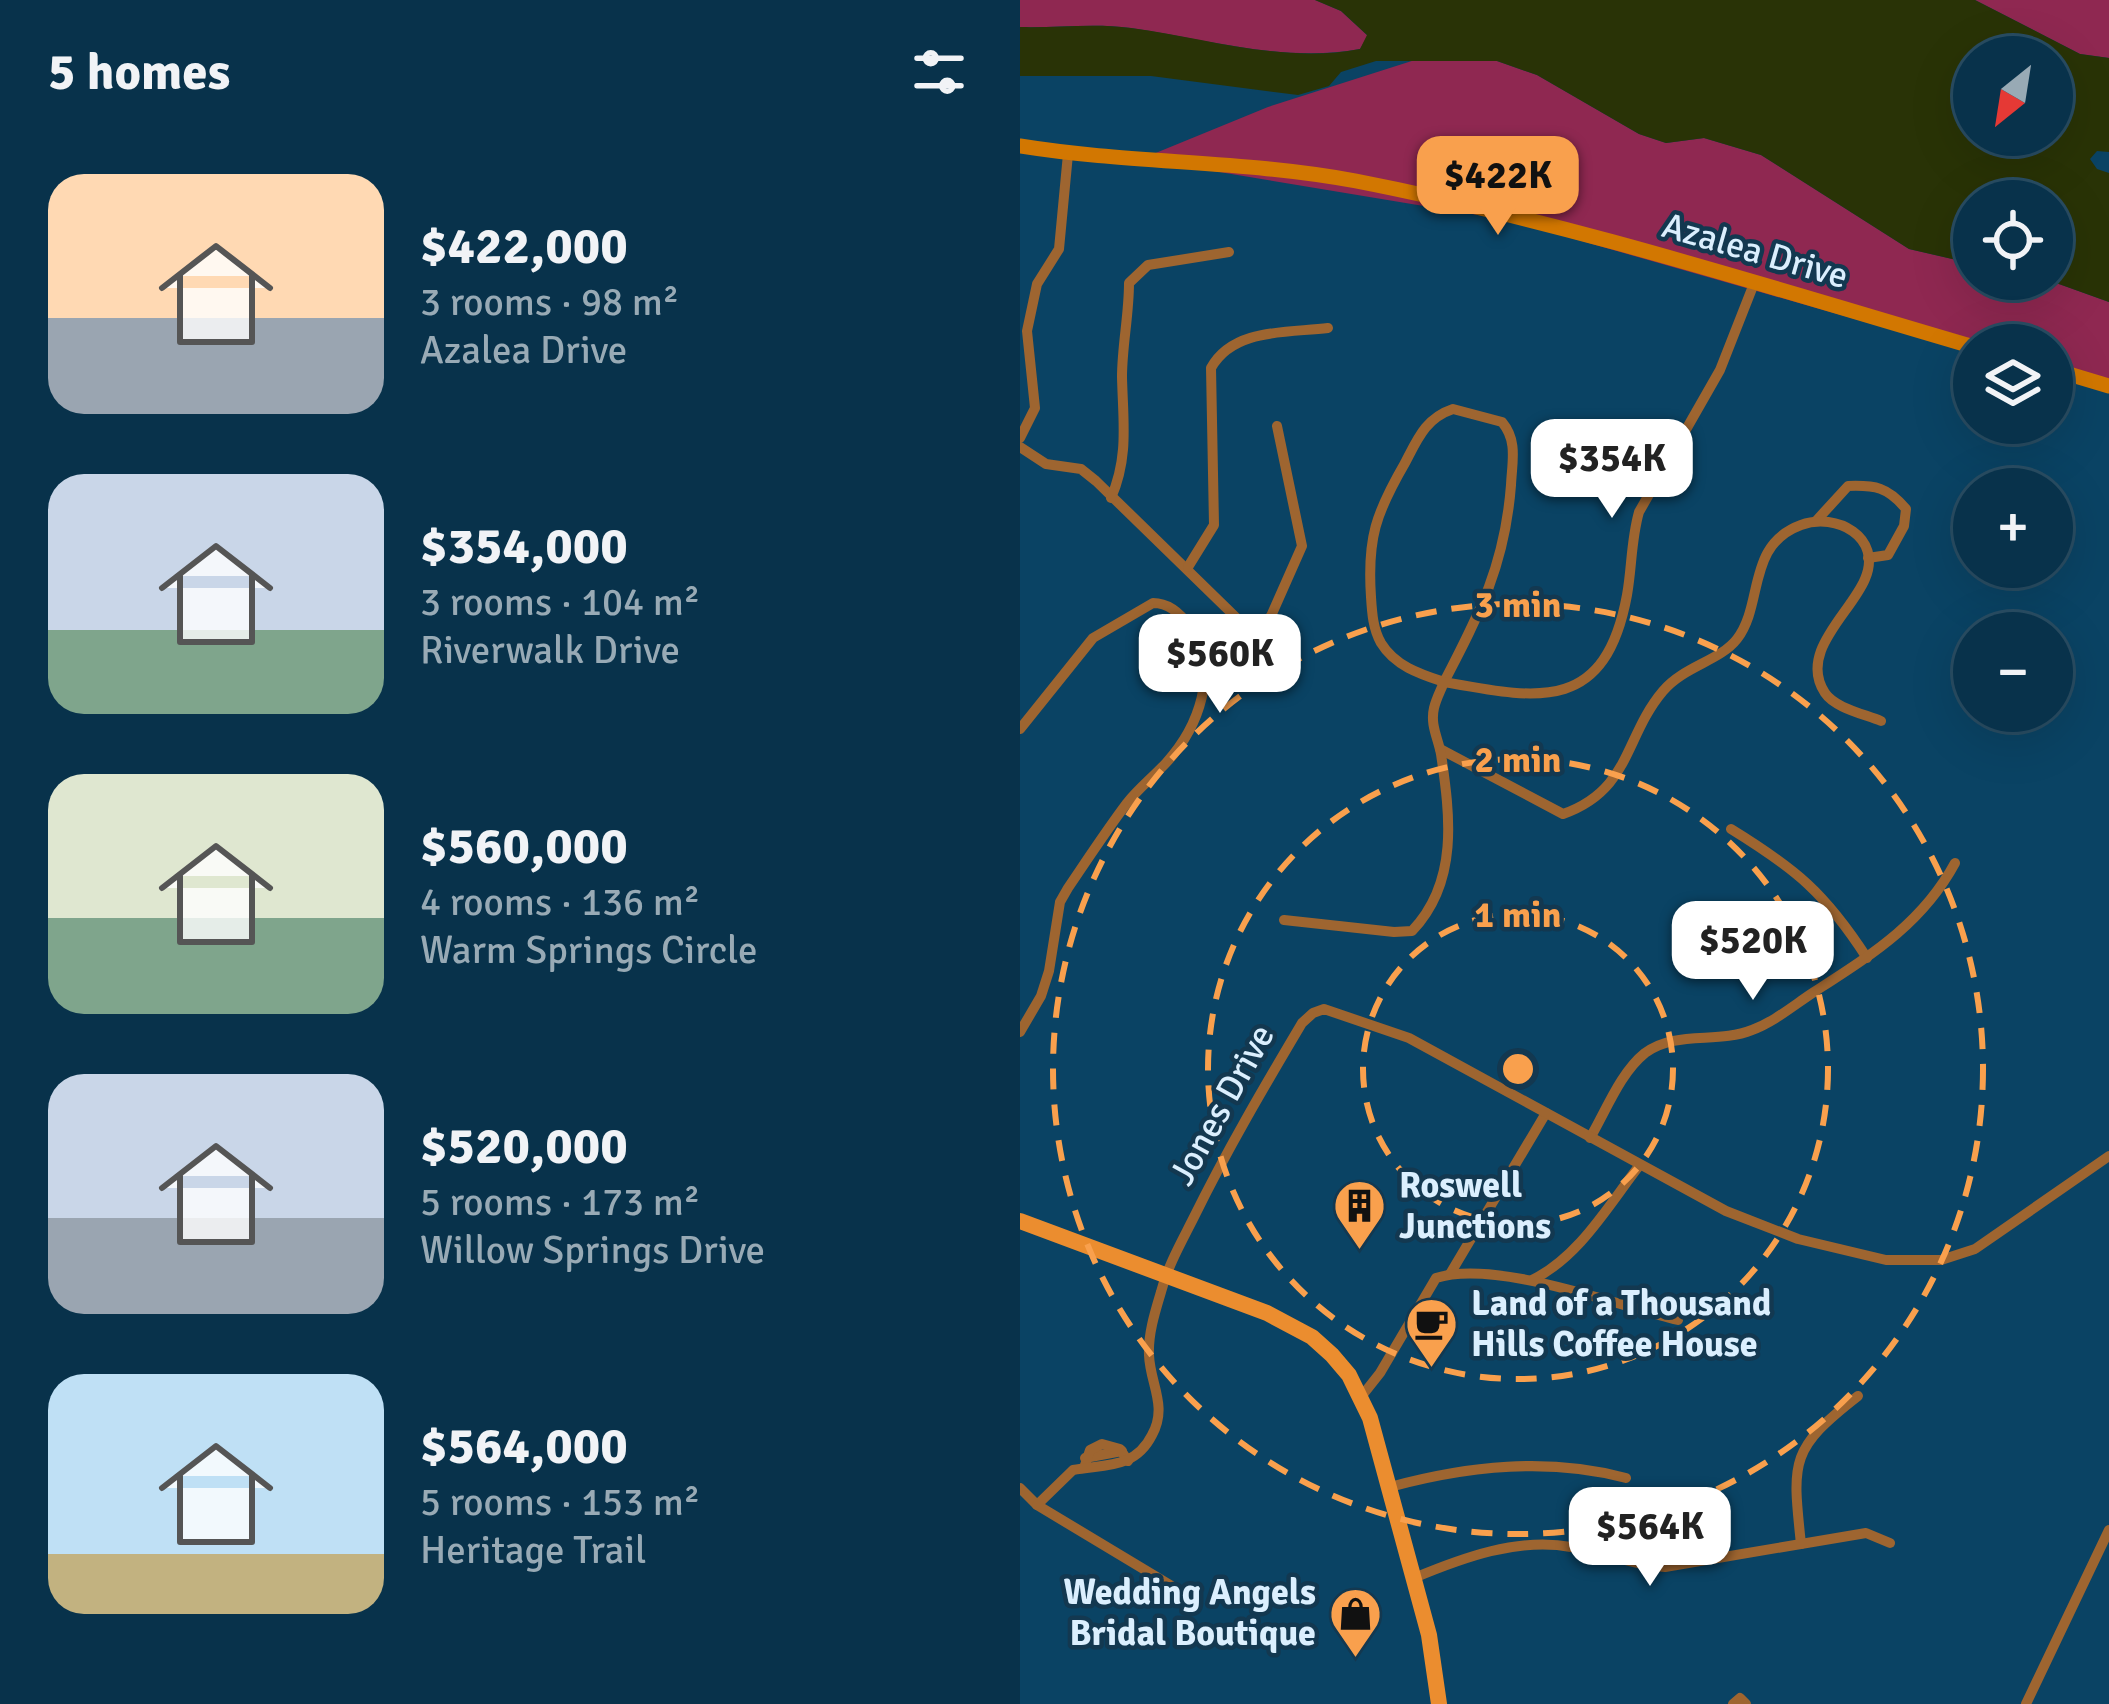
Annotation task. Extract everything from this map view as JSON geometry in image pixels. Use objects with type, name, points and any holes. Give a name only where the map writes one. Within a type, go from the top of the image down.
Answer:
[{"type":"main road","points":[[1020,1221],[1302,1330],[1332,1354],[1361,1397],[1390,1487],[1434,1659],[1439,1704]]},
{"type":"street","name":"Azalea Drive","points":[[1020,146],[1068,154],[1267,168],[1353,181],[1548,223],[1953,341]]},
{"type":"street","points":[[1068,154],[1059,249],[1037,284],[1028,331],[1035,408],[1020,442],[1046,464],[1081,470],[1166,552],[1188,567],[1253,634],[1271,616],[1302,546],[1277,426]]},
{"type":"street","points":[[1111,498],[1126,447],[1122,373],[1129,283],[1148,265],[1228,252]]},
{"type":"street","points":[[1284,920],[1412,931],[1427,915],[1452,833],[1433,727],[1434,708],[1444,682],[1495,578],[1508,518],[1514,445],[1502,422],[1462,410],[1436,415],[1425,426],[1382,503],[1369,544],[1373,622],[1381,643],[1396,661],[1444,682],[1544,696],[1576,685],[1599,664],[1624,610],[1639,512],[1720,370],[1755,280]]},
{"type":"street","points":[[1188,567],[1214,525],[1211,368],[1221,351],[1238,340],[1328,328]]},
{"type":"street","points":[[2073,376],[2109,386]]},
{"type":"street","points":[[1440,748],[1563,814],[1592,804],[1663,691],[1694,664],[1734,644],[1744,628],[1767,554],[1782,535],[1816,521],[1848,486],[1876,485],[1906,509],[1904,526],[1888,555],[1868,558]]},
{"type":"street","points":[[1816,521],[1850,527],[1868,558],[1866,578],[1823,645],[1818,673],[1834,702],[1881,721]]},
{"type":"street","points":[[1020,729],[1093,638],[1153,603],[1163,603],[1179,614],[1198,640],[1205,684],[1194,718],[1177,749],[1129,800],[1060,902],[1041,996],[1020,1032]]},
{"type":"street","points":[[1731,829],[1813,886],[1840,915],[1867,958]]},
{"type":"street","points":[[1590,1138],[1630,1068],[1650,1050],[1675,1040],[1724,1038],[1753,1030],[1867,958],[1922,913],[1954,863]]},
{"type":"street","name":"Jones Drive","points":[[1166,1275],[1231,1144],[1312,1013],[1339,1010],[1409,1038],[1550,1115]]},
{"type":"street","points":[[1455,1274],[1550,1115],[1639,1166],[1776,1232],[1910,1263],[1975,1249],[2109,1156]]},
{"type":"street","points":[[1532,1280],[1553,1270],[1575,1249],[1639,1166]]},
{"type":"street","points":[[1361,1397],[1436,1278],[1455,1274],[1532,1280],[1678,1320]]},
{"type":"street","points":[[1084,1463],[1104,1468],[1145,1447],[1155,1431],[1160,1410],[1148,1358],[1149,1337],[1166,1275]]},
{"type":"street","points":[[1801,1544],[1795,1484],[1798,1459],[1823,1423],[1858,1396]]},
{"type":"street","points":[[1037,1505],[1102,1444],[1125,1456]]},
{"type":"street","points":[[1390,1487],[1437,1474],[1503,1467],[1590,1468],[1626,1478]]},
{"type":"street","points":[[1020,1488],[1037,1505],[1195,1600]]},
{"type":"street","points":[[2026,1704],[2109,1530]]},
{"type":"street","points":[[1414,1578],[1479,1554],[1541,1544],[1664,1567],[1866,1533],[1890,1543]]},
{"type":"street","points":[[1733,1704],[1740,1698],[1746,1704]]},
{"type":"shaded area","points":[[1020,0],[1315,0],[1341,11],[1368,36],[1360,49],[1303,53],[1117,27],[1020,27]]},
{"type":"shaded area","points":[[1315,0],[1975,0],[2045,36],[1953,36],[1953,156],[2073,156],[2073,50],[2109,58],[2109,152],[2097,151],[2090,159],[2097,169],[2109,173],[2109,302],[2073,289],[2073,180],[1953,180],[1953,259],[1909,249],[1761,155],[1704,138],[1666,143],[1639,134],[1537,75],[1497,61],[1376,61],[1341,72],[1329,86],[1298,95],[1151,76],[1020,76],[1020,27],[1117,27],[1303,53],[1360,49],[1367,35],[1341,11]]},
{"type":"shaded area","points":[[1975,0],[2109,0],[2109,58],[2073,50],[2073,36],[2045,36]]},
{"type":"shaded area","points":[[1418,59],[1497,61],[1537,75],[1639,134],[1666,143],[1704,138],[1761,155],[1909,249],[1953,259],[1953,300],[2073,300],[2073,289],[2109,302],[2109,393],[2073,382],[2073,324],[1953,324],[1953,347],[1508,220],[1141,159],[1268,107]]},
{"type":"place","name":"Roswell Junctions","points":[[1360,1252]]},
{"type":"place","name":"Land of a Thousand Hills Coffee House","points":[[1432,1370]]},
{"type":"place","name":"Wedding Angels Bridal Boutique","points":[[1355,1659]]}]
